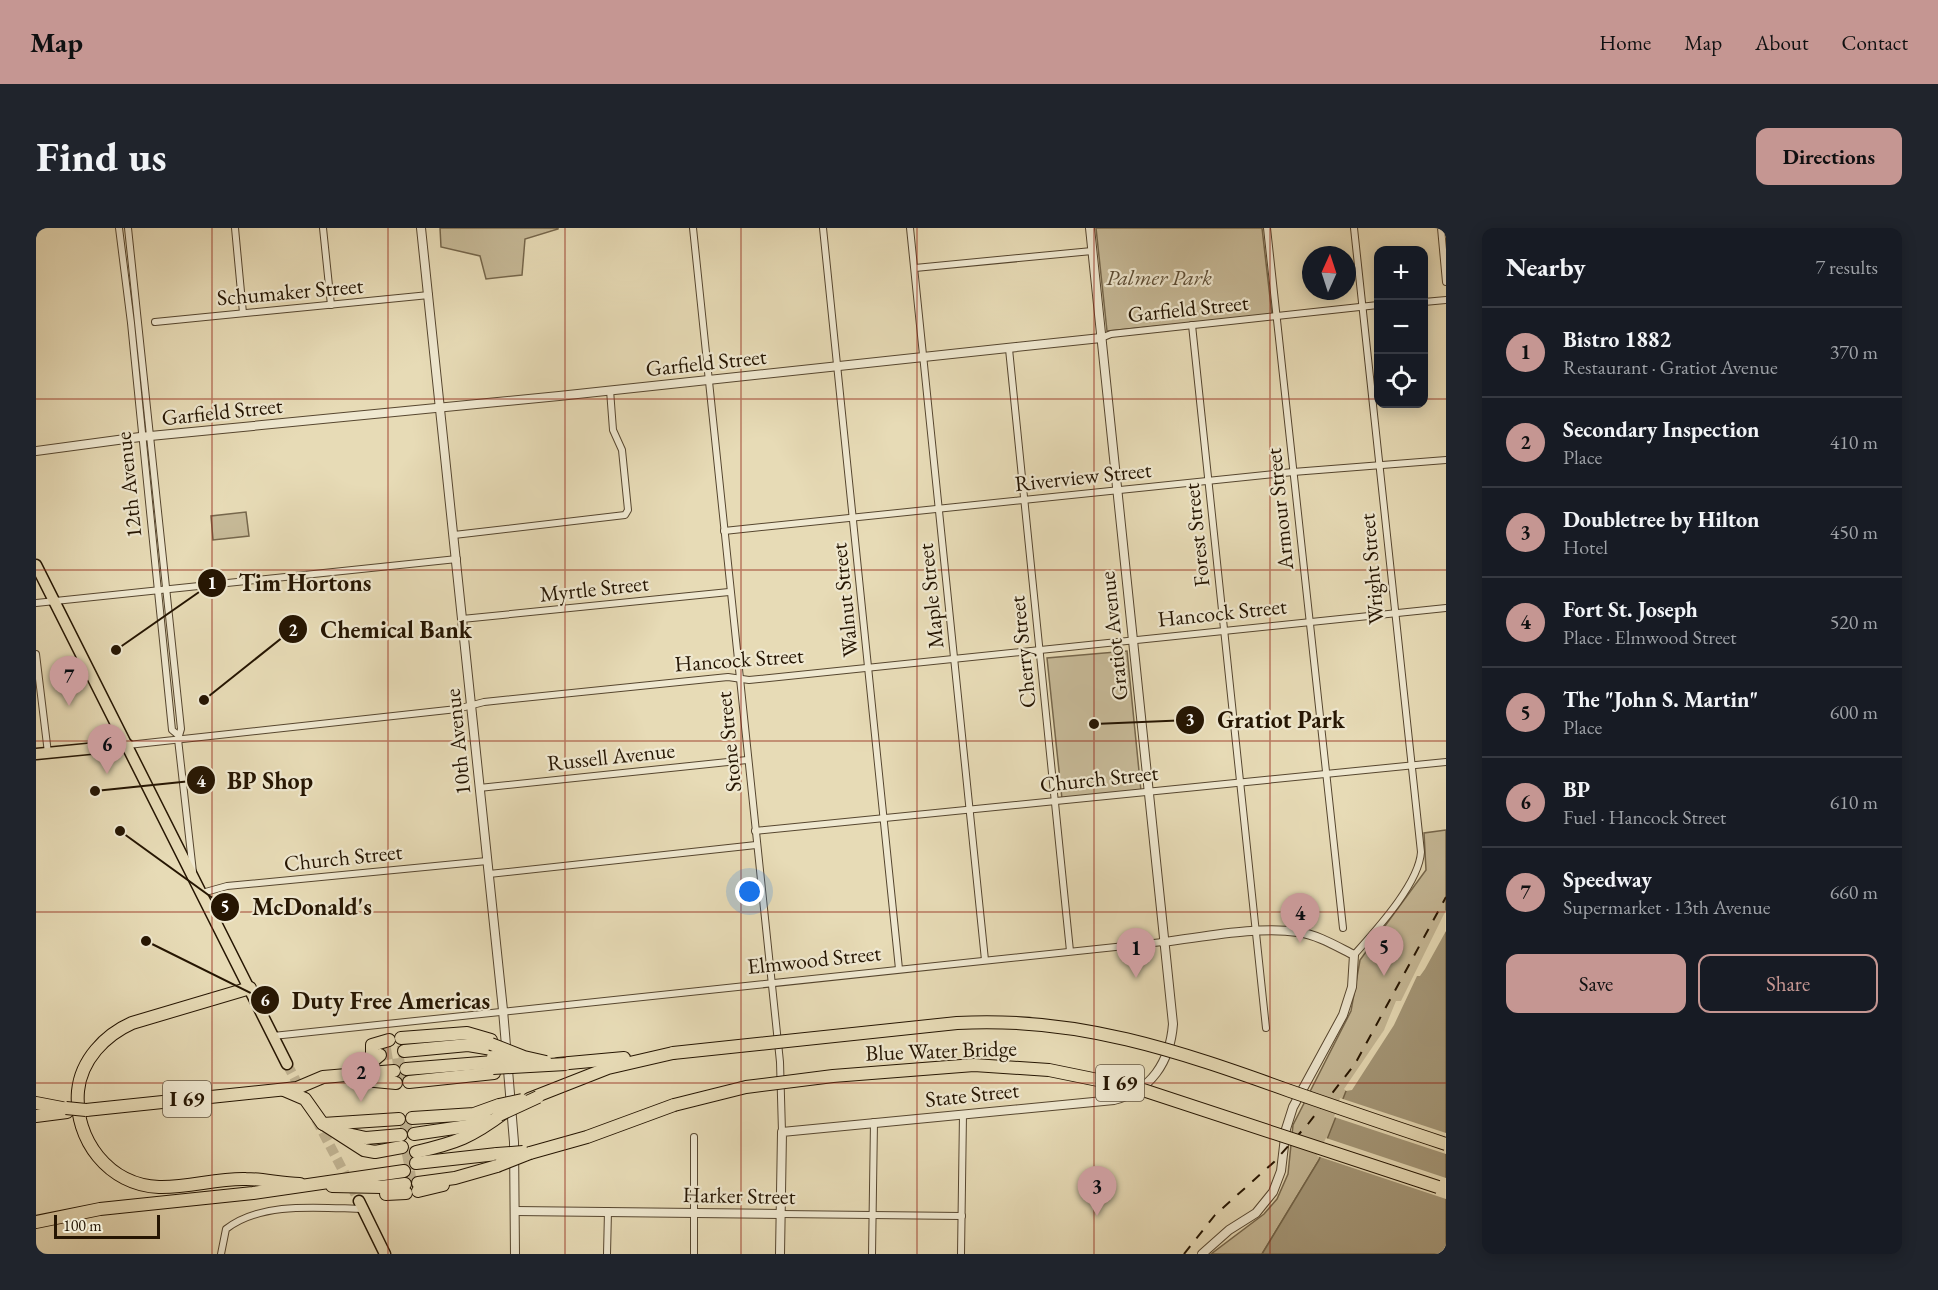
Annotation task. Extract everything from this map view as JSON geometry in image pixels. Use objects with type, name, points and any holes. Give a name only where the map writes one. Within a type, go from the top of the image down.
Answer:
[{"type":"highway","points":[[250,988],[132,1023],[119,1029],[103,1042],[90,1058],[78,1088],[79,1106],[87,1140],[100,1161],[113,1172],[143,1185],[169,1187],[246,1179],[338,1186],[361,1192],[409,1157],[470,1174],[497,1160],[547,1149]]},
{"type":"highway","name":"Blue Water Bridge","points":[[673,1053],[957,1023],[1005,1022],[1061,1026],[1154,1045],[1446,1144]]},
{"type":"highway","name":"I 69","points":[[388,1064],[467,1033],[493,1056]]},
{"type":"highway","name":"I 69","points":[[36,1116],[67,1110],[301,1086],[318,1078],[338,1077],[388,1064],[472,1051],[493,1056],[561,1064],[673,1053]]},
{"type":"highway","name":"I 69","points":[[328,1126],[332,1125],[409,1157],[498,1113],[599,1071],[673,1053]]},
{"type":"highway","name":"I 69","points":[[388,1064],[493,1056],[526,1060]]},
{"type":"highway","name":"Blue Water Bridge","points":[[547,1149],[674,1106],[746,1087],[833,1076],[974,1065],[1049,1070],[1137,1088],[1442,1189]]},
{"type":"highway","name":"I 69","points":[[277,1089],[305,1099],[328,1126],[364,1150],[409,1157],[497,1160],[547,1149]]},
{"type":"highway","points":[[36,1103],[67,1110]]},
{"type":"highway","name":"I 69","points":[[409,1157],[474,1114],[498,1113]]},
{"type":"highway","name":"I 69","points":[[36,1222],[100,1209],[253,1193],[310,1183],[459,1142],[486,1128],[498,1113]]},
{"type":"main road","points":[[36,565],[194,875],[287,1064]]},
{"type":"main road","name":"Hancock Street","points":[[36,754],[128,745]]},
{"type":"main road","points":[[361,1205],[385,1254]]},
{"type":"street","name":"12th Avenue","points":[[118,228],[172,730],[178,737]]},
{"type":"street","name":"12th Avenue","points":[[128,228],[167,589],[181,729],[178,737],[194,875]]},
{"type":"street","points":[[235,228],[243,313]]},
{"type":"street","points":[[323,228],[331,305]]},
{"type":"street","name":"10th Avenue","points":[[422,228],[503,1010],[514,1134],[515,1254]]},
{"type":"street","name":"Stone Street","points":[[693,228],[781,1081],[780,1254]]},
{"type":"street","name":"Walnut Street","points":[[823,228],[899,969]]},
{"type":"street","name":"Maple Street","points":[[910,228],[985,960]]},
{"type":"street","name":"Gratiot Avenue","points":[[1090,228],[1173,1024],[1170,1045],[1157,1073]]},
{"type":"street","name":"Armour Street","points":[[1268,228],[1324,772],[1343,928]]},
{"type":"street","name":"Wright Street","points":[[1354,228],[1420,858],[1416,871],[1398,900],[1354,955]]},
{"type":"street","points":[[1441,228],[1446,282]]},
{"type":"street","points":[[915,268],[1092,251]]},
{"type":"street","name":"Schumaker Street","points":[[155,322],[429,295]]},
{"type":"street","points":[[1428,302],[1446,300]]},
{"type":"street","name":"Garfield Street","points":[[36,451],[141,437],[1009,349],[1101,338],[1111,334],[1374,305]]},
{"type":"street","name":"Forest Street","points":[[1192,325],[1266,1028]]},
{"type":"street","name":"Cherry Street","points":[[1009,349],[1070,951]]},
{"type":"street","points":[[454,535],[625,515],[628,510],[622,450],[613,430],[610,390]]},
{"type":"street","name":"Riverview Street","points":[[724,531],[1293,472],[1446,459]]},
{"type":"street","points":[[36,603],[457,559]]},
{"type":"street","name":"Myrtle Street","points":[[462,619],[729,592]]},
{"type":"street","name":"Hancock Street","points":[[128,745],[178,737],[470,707],[496,701],[728,677],[748,681],[1446,608]]},
{"type":"street","points":[[36,654],[48,753]]},
{"type":"street","name":"Russell Avenue","points":[[479,789],[747,760]]},
{"type":"street","name":"Church Street","points":[[755,831],[1324,772],[1446,762]]},
{"type":"street","points":[[489,874],[756,845]]},
{"type":"street","name":"Church Street","points":[[202,893],[227,886],[487,861]]},
{"type":"street","name":"Elmwood Street","points":[[273,1036],[503,1010],[1255,933],[1298,932],[1320,938],[1354,955]]},
{"type":"street","points":[[1202,1254],[1229,1230],[1256,1213],[1267,1201],[1279,1178],[1293,1107],[1347,1005],[1352,987],[1354,955]]},
{"type":"street","name":"State Street","points":[[782,1131],[1114,1100],[1134,1094],[1157,1073]]},
{"type":"street","points":[[962,1254],[963,1114]]},
{"type":"street","points":[[872,1254],[874,1122]]},
{"type":"street","points":[[694,1137],[694,1254]]},
{"type":"street","points":[[221,1254],[224,1231],[232,1225],[282,1208],[361,1205]]},
{"type":"street","name":"Harker Street","points":[[515,1211],[962,1216]]},
{"type":"street","points":[[607,1254],[608,1211]]},
{"type":"green space","points":[[440,228],[558,229],[525,239],[522,275],[486,279],[480,256],[441,247]]},
{"type":"green space","name":"Palmer Park","points":[[1096,228],[1262,228],[1272,315],[1107,331]]},
{"type":"green space","points":[[246,512],[249,536],[213,540],[211,516]]},
{"type":"green space","points":[[1127,651],[1141,791],[1062,799],[1047,658]]},
{"type":"green space","points":[[1446,830],[1446,913],[1438,937],[1319,1160],[1262,1254],[1211,1254],[1264,1214],[1277,1199],[1288,1174],[1293,1125],[1351,1011],[1360,960],[1426,870],[1424,833]]},
{"type":"shaded area","points":[[1446,913],[1446,1254],[1262,1254],[1319,1160],[1346,1091],[1402,1004]]},
{"type":"pier","points":[[1446,910],[1446,931],[1425,969],[1420,976],[1417,976],[1394,1025],[1352,1090],[1346,1091],[1344,1089],[1384,1030],[1396,1001],[1401,1001]]},
{"type":"pier","points":[[1340,1098],[1446,1133],[1446,1154],[1334,1117]]},
{"type":"pier","points":[[1326,1138],[1446,1178],[1446,1199],[1317,1156]]},
{"type":"tunnel","points":[[380,1055],[404,1051]]},
{"type":"tunnel","points":[[393,1065],[406,1063]]},
{"type":"tunnel","points":[[287,1064],[303,1094]]},
{"type":"tunnel","points":[[395,1077],[408,1076]]},
{"type":"tunnel","points":[[316,1119],[359,1201]]},
{"type":"tunnel","points":[[400,1127],[413,1126]]},
{"type":"tunnel","points":[[402,1155],[416,1152]]},
{"type":"tunnel","points":[[404,1165],[416,1163]]},
{"type":"tunnel","points":[[404,1178],[417,1176]]},
{"type":"railway","points":[[1184,1254],[1215,1215],[1274,1162],[1308,1124],[1355,1064],[1446,897]]},
{"type":"place","name":"Tim Hortons","points":[[116,650]]},
{"type":"place","name":"Chemical Bank","points":[[204,700]]},
{"type":"place","name":"Speedway","points":[[69,706]]},
{"type":"place","name":"Gratiot Park","points":[[1094,724]]},
{"type":"place","name":"BP","points":[[107,774]]},
{"type":"place","name":"BP Shop","points":[[95,791]]},
{"type":"place","name":"McDonald's","points":[[120,831]]},
{"type":"place","name":"Duty Free Americas","points":[[146,941]]},
{"type":"place","name":"Fort St. Joseph","points":[[1300,943]]},
{"type":"place","name":"The \"John S. Martin\"","points":[[1384,976]]},
{"type":"place","name":"Bistro 1882","points":[[1136,978]]},
{"type":"place","name":"Secondary Inspection","points":[[361,1102]]},
{"type":"place","name":"Doubletree by Hilton","points":[[1097,1216]]}]
